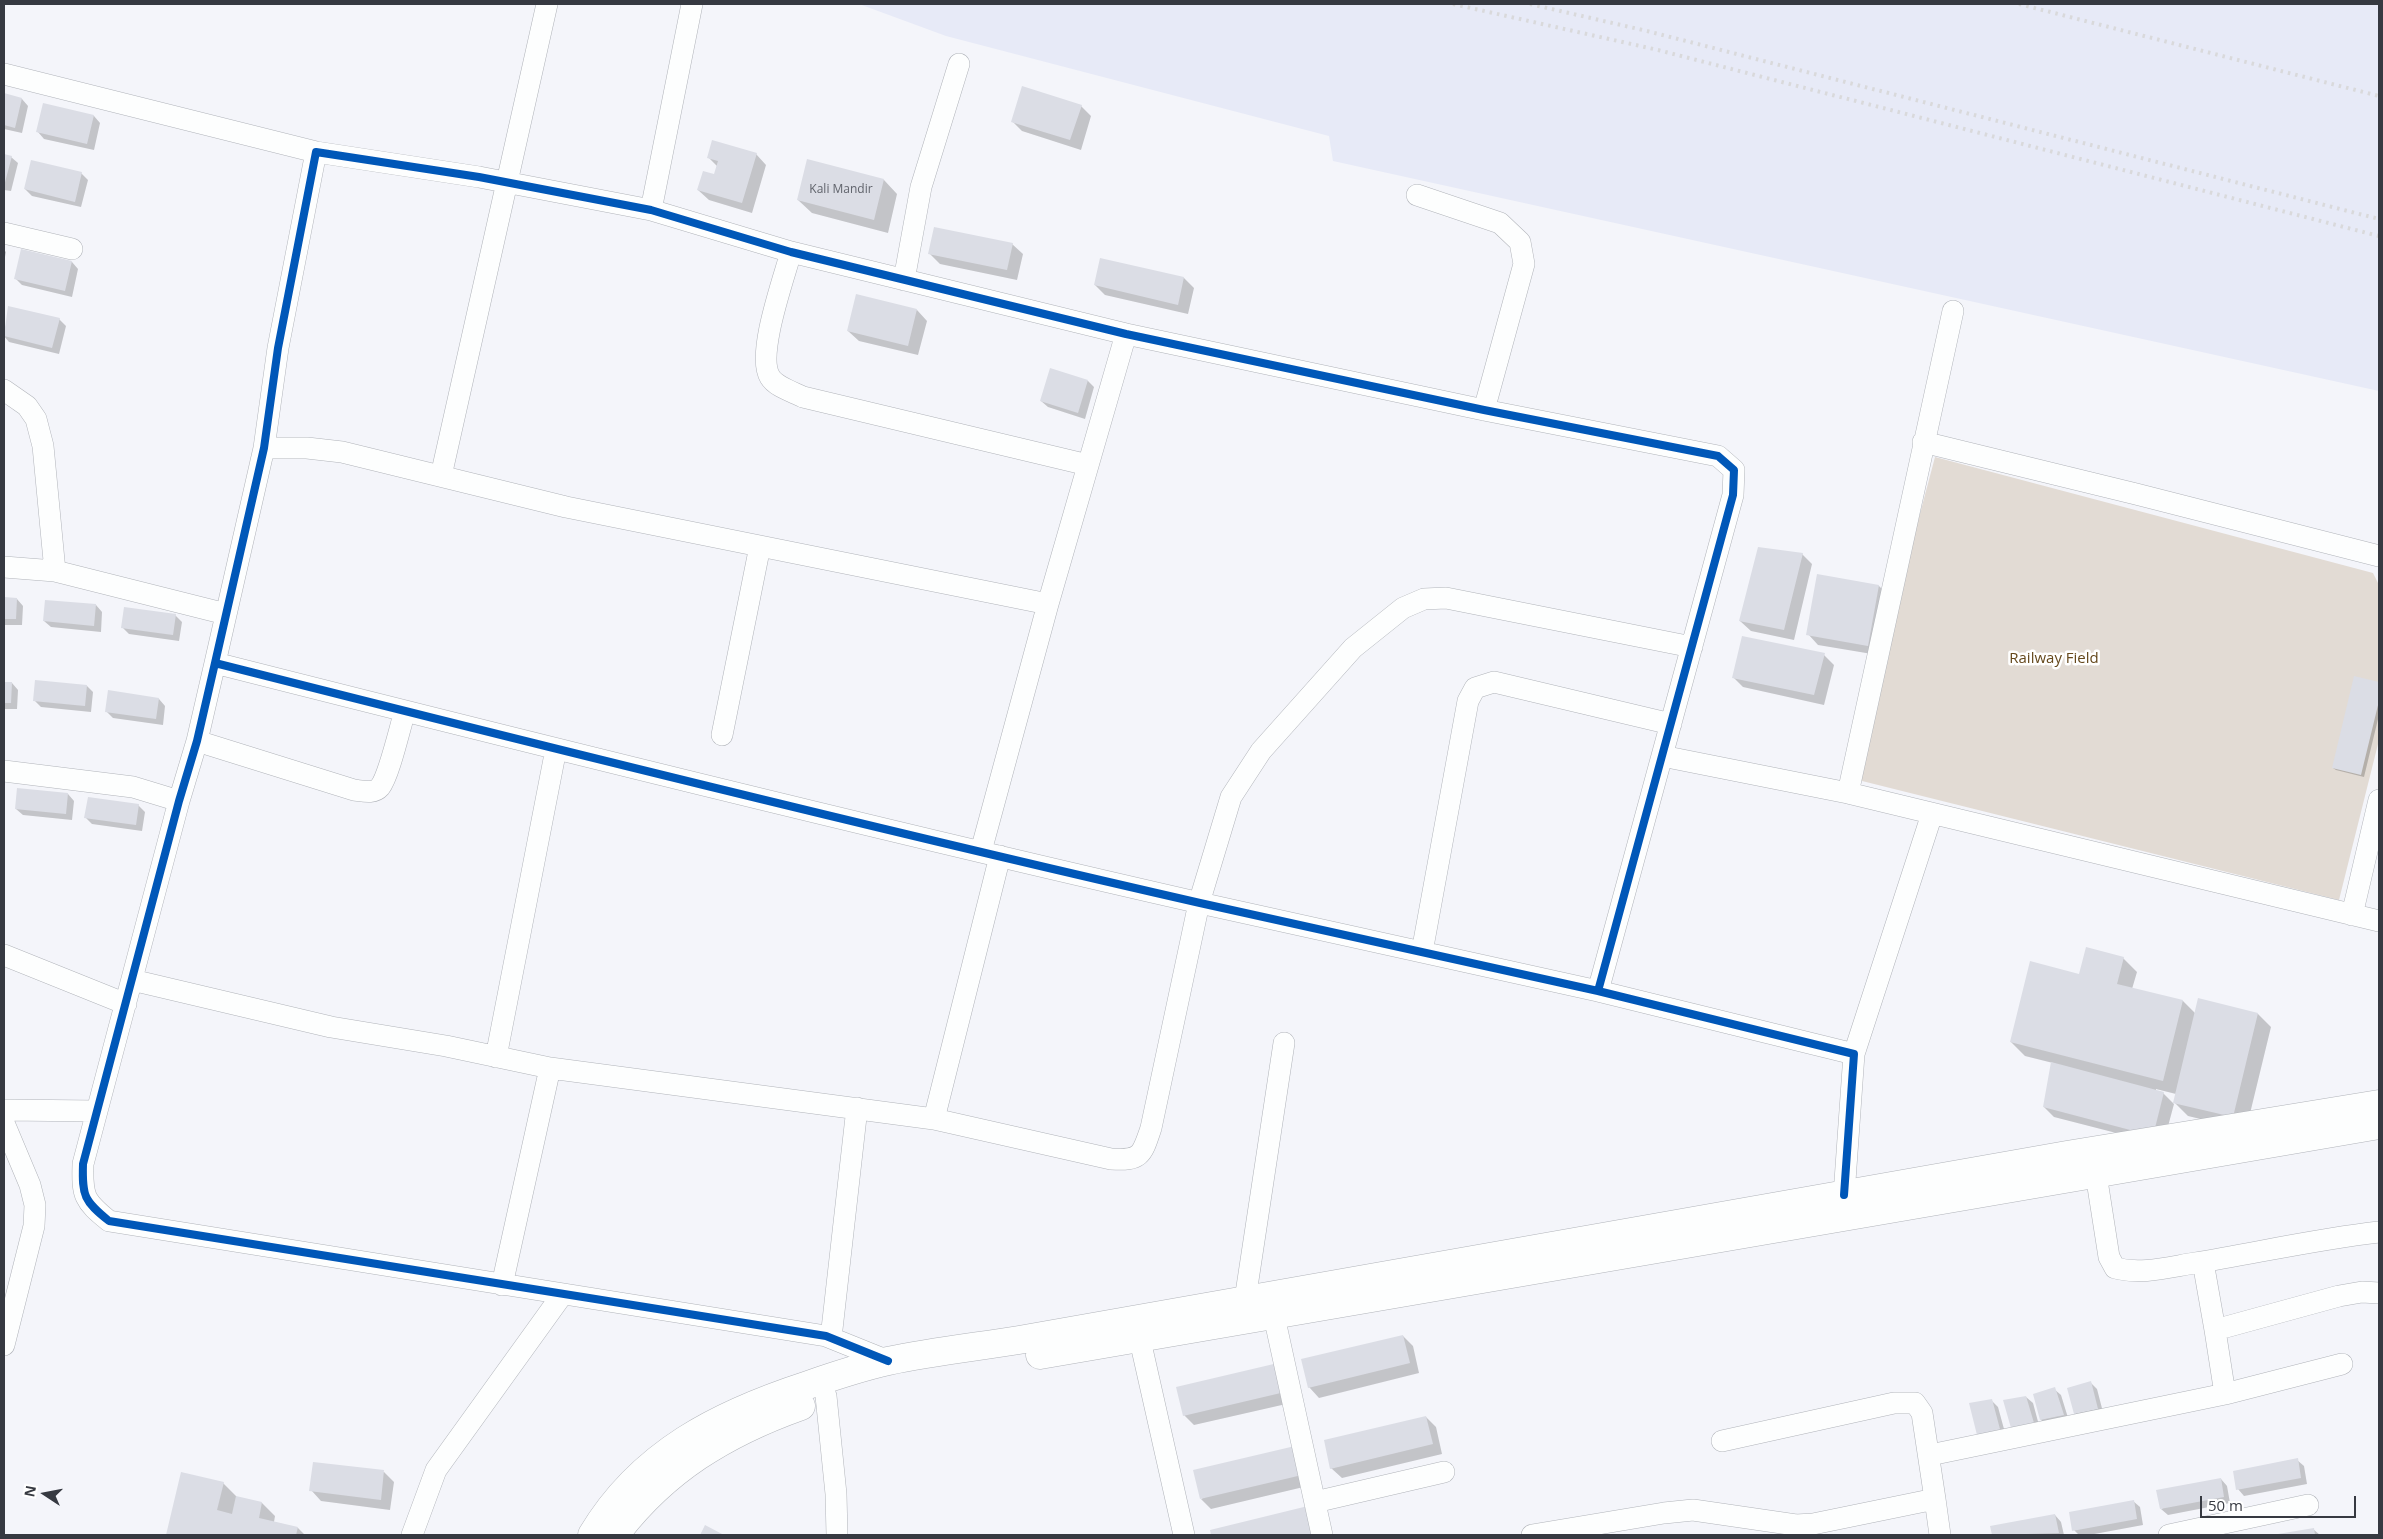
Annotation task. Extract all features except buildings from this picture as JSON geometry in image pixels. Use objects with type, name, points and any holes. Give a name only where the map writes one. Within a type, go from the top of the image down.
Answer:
[{"type":"highway","points":[[592,1535],[627,1488],[651,1463],[726,1415],[781,1394],[888,1361],[2068,1155],[2379,1104]]},
{"type":"highway","points":[[615,1535],[633,1511],[664,1480],[708,1448],[789,1410],[866,1384],[1140,1340],[1652,1249],[2379,1126]]},
{"type":"street","points":[[441,476],[548,4]]},
{"type":"street","points":[[652,210],[692,4]]},
{"type":"street","points":[[904,280],[921,187],[959,64]]},
{"type":"street","points":[[4,74],[316,152],[507,183],[652,210],[791,252],[1126,334],[1484,410],[1718,456],[1734,470],[1733,495],[1598,991]]},
{"type":"street","points":[[316,152],[278,348],[264,448],[197,741],[178,801],[132,980],[121,1001],[79,1112],[83,1164],[82,1184],[88,1204],[109,1221],[831,1338],[888,1361]]},
{"type":"street","points":[[1417,196],[1500,223],[1520,242],[1524,264],[1484,410]]},
{"type":"street","points":[[4,234],[72,249]]},
{"type":"street","points":[[791,252],[764,357],[770,377],[783,387],[803,396],[1088,465]]},
{"type":"street","points":[[1848,793],[1953,311]]},
{"type":"street","points":[[934,1119],[991,854],[1048,604],[1126,334]]},
{"type":"street","points":[[4,390],[27,406],[36,419],[44,446],[54,571]]},
{"type":"street","points":[[1923,442],[2379,556]]},
{"type":"street","points":[[264,448],[307,448],[342,452],[566,507],[1048,604]]},
{"type":"street","points":[[722,735],[760,546]]},
{"type":"street","points":[[4,567],[54,571],[226,614]]},
{"type":"street","points":[[132,980],[332,1027],[550,1068],[934,1119],[1111,1159],[1129,1160],[1136,1158],[1144,1150],[1151,1128],[1198,903],[1231,797],[1261,751],[1353,648],[1403,608],[1424,600],[1446,598],[1692,647]]},
{"type":"street","points":[[215,663],[556,749],[991,854],[1198,903],[1598,991],[1854,1054]]},
{"type":"street","points":[[1422,952],[1468,700],[1475,688],[1494,682],[1671,724]]},
{"type":"street","points":[[197,741],[354,790],[370,792],[380,787],[386,774],[404,711]]},
{"type":"street","points":[[496,1057],[556,749]]},
{"type":"street","points":[[1662,756],[1848,793],[2379,921]]},
{"type":"street","points":[[4,771],[133,786],[178,801]]},
{"type":"street","points":[[2352,915],[2379,800]]},
{"type":"street","points":[[1844,1195],[1854,1054],[1932,814]]},
{"type":"street","points":[[4,955],[121,1001]]},
{"type":"street","points":[[1245,1300],[1284,1043]]},
{"type":"street","points":[[502,1285],[550,1068]]},
{"type":"street","points":[[831,1338],[857,1108]]},
{"type":"street","points":[[4,1110],[79,1112]]},
{"type":"street","points":[[4,1122],[30,1185],[35,1205],[34,1226],[4,1345]]},
{"type":"street","points":[[2096,1174],[2109,1257],[2116,1268],[2141,1271],[2379,1232]]},
{"type":"street","points":[[2204,1262],[2225,1394]]},
{"type":"street","points":[[2215,1330],[2338,1296],[2362,1292],[2379,1293]]},
{"type":"street","points":[[412,1535],[436,1470],[562,1294]]},
{"type":"street","points":[[1274,1316],[1322,1535]]},
{"type":"street","points":[[1140,1340],[1184,1535]]},
{"type":"street","points":[[1930,1455],[2225,1394],[2342,1364]]},
{"type":"street","points":[[826,1396],[836,1494],[837,1535]]},
{"type":"street","points":[[1722,1441],[1906,1402],[1915,1403],[1922,1413],[1930,1455],[1940,1535]]},
{"type":"street","points":[[1315,1502],[1444,1472]]},
{"type":"street","points":[[1532,1535],[1664,1512],[1693,1510],[1796,1525],[1814,1524],[1935,1499]]},
{"type":"street","points":[[2170,1535],[2308,1505]]},
{"type":"shaded area","points":[[859,4],[2379,4],[2379,391],[1333,161],[1329,136],[946,36]]},
{"type":"green space","name":"Railway Field","points":[[1935,457],[2373,573],[2379,585],[2379,740],[2339,900],[1850,778]]},
{"type":"railway","points":[[1453,4],[1658,50],[2379,236]]},
{"type":"railway","points":[[1530,4],[1647,31],[2379,219]]},
{"type":"railway","points":[[2019,4],[2379,96]]},
{"type":"cycle path","points":[[215,663],[264,448],[278,348],[316,152],[479,177],[651,210],[791,252],[1126,334],[1484,410],[1718,456],[1734,470],[1733,495],[1598,991],[1854,1054],[1844,1195]]},
{"type":"cycle path","points":[[888,1361],[826,1336],[109,1221],[94,1208],[84,1191],[83,1164],[179,801],[197,741],[215,663],[953,846],[1598,991]]}]
